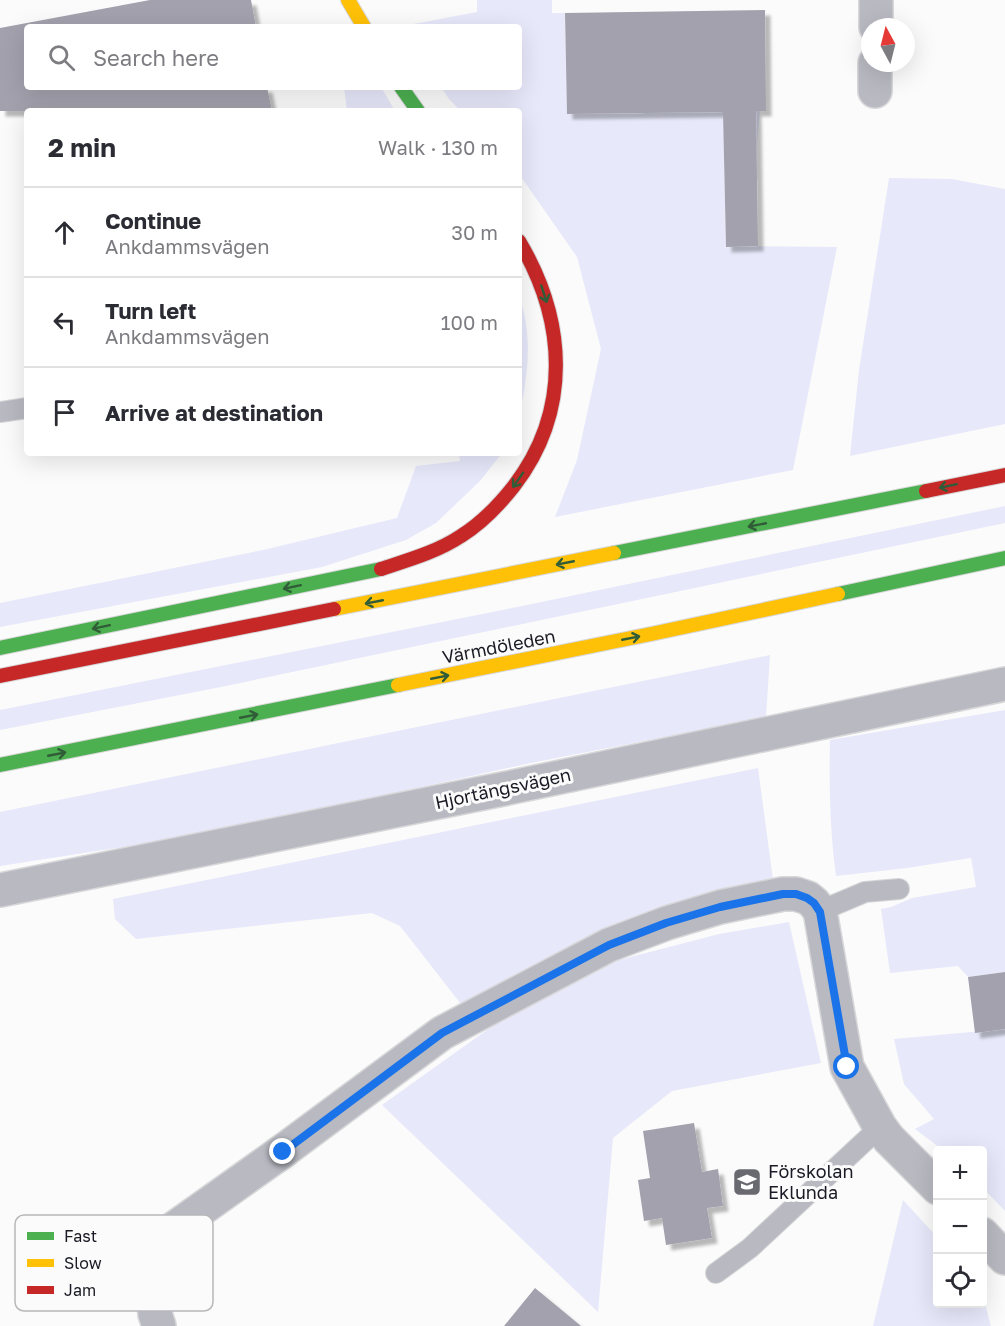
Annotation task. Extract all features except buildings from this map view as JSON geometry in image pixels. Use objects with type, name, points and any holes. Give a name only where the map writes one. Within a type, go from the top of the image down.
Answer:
[{"type":"highway","points":[[348,0],[362,24]]},
{"type":"highway","points":[[403,90],[416,108]]},
{"type":"highway","points":[[0,648],[380,569],[423,556],[461,536],[508,495],[529,464],[544,435],[553,402],[554,342],[549,310],[540,280],[522,246]]},
{"type":"highway","points":[[0,676],[1005,475]]},
{"type":"highway","name":"Värmdöleden","points":[[0,765],[651,634],[1005,558]]},
{"type":"street","points":[[876,0],[876,18]]},
{"type":"street","name":"Hjortängsvägen","points":[[0,890],[481,794],[1005,684]]},
{"type":"street","points":[[194,1215],[442,1033],[609,945],[666,923],[720,907],[783,894],[796,894],[807,898],[820,912],[847,1067],[880,1127],[933,1183]]},
{"type":"street","points":[[987,1239],[1005,1258]]},
{"type":"street","points":[[155,1311],[159,1326]]},
{"type":"lane","points":[[0,412],[24,408]]},
{"type":"lane","points":[[820,912],[866,892],[899,889]]},
{"type":"lane","points":[[716,1272],[750,1248],[880,1127]]},
{"type":"shaded area","points":[[477,0],[552,0],[552,13],[565,13],[567,114],[760,111],[756,154],[724,155],[726,246],[837,247],[793,470],[555,517],[577,460],[601,349],[577,257],[522,178],[522,108],[458,108],[443,90],[522,90],[522,24],[414,24],[477,12]]},
{"type":"shaded area","points":[[344,90],[383,90],[393,108],[347,108]]},
{"type":"shaded area","points":[[889,178],[952,179],[1005,189],[1005,424],[850,456],[859,370]]},
{"type":"shaded area","points":[[522,306],[527,328],[528,350],[522,402]]},
{"type":"shaded area","points":[[459,456],[500,456],[480,481],[436,523],[406,540],[322,567],[0,627],[0,603],[263,550],[397,518],[416,466],[460,461]]},
{"type":"shaded area","points":[[1005,506],[1005,523],[221,687],[0,730],[0,710],[517,607]]},
{"type":"shaded area","points":[[770,655],[766,717],[531,763],[213,833],[0,866],[0,812]]},
{"type":"shaded area","points":[[1005,710],[1005,972],[968,977],[958,966],[890,973],[881,909],[912,898],[976,887],[971,858],[836,876],[830,808],[830,740]]},
{"type":"shaded area","points":[[758,768],[773,880],[596,933],[461,1004],[400,926],[372,913],[136,939],[115,919],[113,899]]},
{"type":"shaded area","points":[[789,922],[821,1063],[672,1091],[613,1138],[598,1312],[382,1105],[491,1027],[619,960],[719,934]]},
{"type":"shaded area","points":[[1005,1029],[1005,1211],[987,1192],[987,1146],[938,1146],[915,1129],[934,1119],[904,1084],[894,1039]]},
{"type":"shaded area","points":[[903,1200],[933,1233],[933,1308],[986,1308],[991,1326],[873,1326]]},
{"type":"traffic: fast","points":[[403,90],[416,108]]},
{"type":"traffic: fast","points":[[614,553],[926,491]]},
{"type":"traffic: fast","points":[[838,594],[1005,558]]},
{"type":"traffic: fast","points":[[0,648],[381,569]]},
{"type":"traffic: fast","points":[[0,765],[398,685]]},
{"type":"traffic: slow","points":[[348,0],[362,24]]},
{"type":"traffic: slow","points":[[334,609],[614,553]]},
{"type":"traffic: slow","points":[[398,685],[838,594]]},
{"type":"traffic: jam","points":[[381,569],[442,547],[469,531],[496,507],[514,486],[533,457],[546,427],[553,396],[556,365],[553,333],[546,302],[535,271],[522,247]]},
{"type":"traffic: jam","points":[[926,491],[1005,475]]},
{"type":"traffic: jam","points":[[0,676],[334,609]]},
{"type":"place","name":"Förskolan Eklunda","points":[[747,1182]]},
{"type":"route","points":[[283,1152],[442,1033],[609,945],[666,923],[720,907],[783,894],[796,894],[807,898],[820,912],[847,1067]]}]
